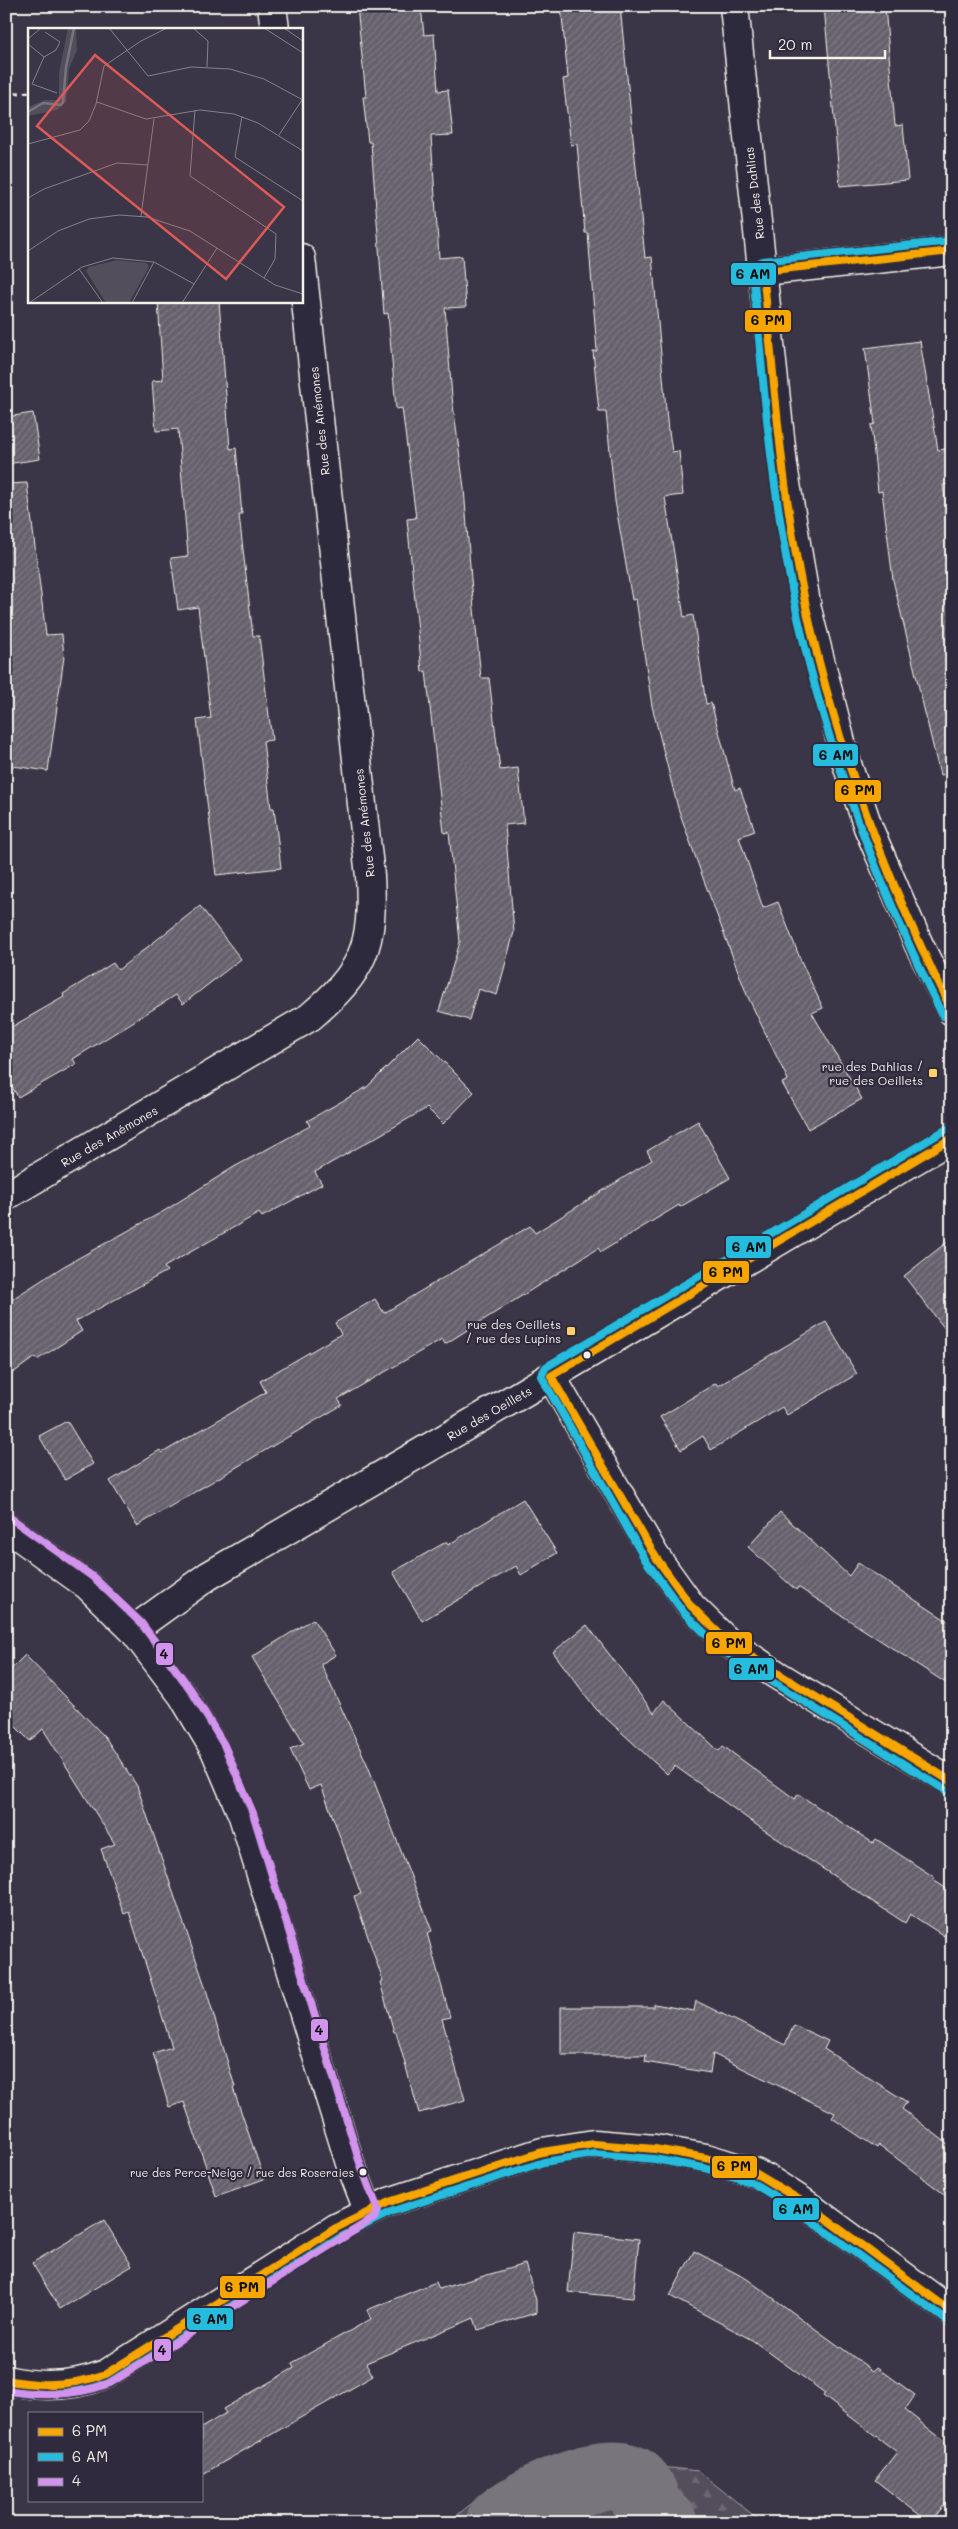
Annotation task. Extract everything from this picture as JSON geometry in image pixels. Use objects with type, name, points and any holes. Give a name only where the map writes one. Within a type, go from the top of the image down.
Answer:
[{"type":"street","points":[[272,6],[275,28]]},
{"type":"street","name":"Rue des Dahlias","points":[[734,6],[790,514],[819,661],[845,758],[868,827],[919,945],[952,1011]]},
{"type":"street","points":[[764,271],[952,251]]},
{"type":"street","name":"Rue des Anémones","points":[[6,1196],[310,1017],[348,980],[359,965],[367,947],[372,904],[370,876],[302,267]]},
{"type":"street","name":"Rue des Oeillets","points":[[133,1630],[208,1576],[551,1376],[952,1138]]},
{"type":"street","points":[[551,1376],[655,1556],[673,1583],[710,1625],[729,1643],[777,1675],[952,1782]]},
{"type":"street","points":[[6,1528],[87,1585],[133,1630],[183,1696],[215,1750],[231,1783],[255,1852],[350,2163],[368,2210]]},
{"type":"street","points":[[6,2380],[35,2386],[54,2386],[91,2380],[106,2374],[336,2228],[368,2210],[542,2152],[594,2144],[683,2153],[755,2173],[788,2191],[952,2312]]},
{"type":"path","points":[[6,94],[28,92]]},
{"type":"green space","points":[[580,2458],[698,2471],[763,2523],[447,2523],[499,2482]]},
{"type":"building","points":[[357,6],[421,6],[424,35],[434,34],[438,91],[448,90],[453,135],[431,136],[439,258],[462,256],[466,307],[445,308],[452,397],[464,488],[481,678],[489,678],[500,770],[518,768],[524,823],[505,825],[514,932],[497,995],[478,989],[469,1020],[439,1011],[460,942],[449,832],[444,833],[426,671],[422,672],[407,519],[416,518],[402,408],[396,409],[388,313],[384,314],[371,142],[368,142],[363,97],[366,97]]},
{"type":"building","points":[[561,6],[620,6],[645,258],[652,257],[668,431],[672,452],[679,451],[683,495],[665,497],[684,617],[693,615],[706,704],[711,703],[735,790],[740,788],[755,831],[739,837],[763,908],[778,902],[801,961],[823,1008],[812,1013],[862,1099],[808,1129],[782,1083],[788,1080],[747,995],[703,878],[678,808],[652,706],[636,599],[632,600],[615,501],[606,412],[599,412],[593,351],[597,351],[588,233],[585,233],[577,144],[571,145],[563,79],[568,78]]},
{"type":"building","points":[[824,6],[885,6],[895,126],[903,125],[908,180],[840,186]]},
{"type":"building","points":[[158,302],[219,302],[230,449],[236,448],[242,515],[239,515],[253,636],[259,636],[272,740],[263,741],[281,868],[216,875],[197,720],[211,718],[198,607],[178,610],[171,558],[188,556],[178,429],[156,431],[152,381],[163,380]]},
{"type":"building","points":[[920,341],[938,450],[952,448],[952,484],[943,485],[952,550],[952,774],[940,775],[893,580],[882,491],[878,492],[871,425],[875,424],[865,348]]},
{"type":"building","points":[[33,413],[40,459],[6,464],[6,417]]},
{"type":"building","points":[[27,483],[46,635],[62,634],[64,657],[48,771],[6,765],[6,484]]},
{"type":"building","points":[[200,906],[241,959],[183,1004],[176,995],[73,1059],[76,1064],[18,1097],[6,1077],[6,1030],[64,997],[63,994],[113,963],[118,970]]},
{"type":"building","points":[[418,1036],[474,1092],[443,1124],[427,1108],[315,1172],[322,1184],[262,1217],[259,1213],[164,1267],[167,1271],[76,1321],[82,1331],[37,1360],[35,1357],[6,1378],[6,1303],[64,1266],[164,1211],[234,1167],[310,1126],[307,1121],[367,1087]]},
{"type":"building","points":[[698,1121],[730,1178],[680,1207],[679,1205],[601,1252],[598,1248],[445,1344],[442,1339],[338,1399],[342,1405],[137,1526],[110,1481],[160,1450],[162,1453],[266,1392],[260,1381],[341,1334],[335,1323],[375,1299],[384,1313],[530,1226],[535,1233],[652,1160],[647,1151]]},
{"type":"building","points":[[952,1238],[952,1338],[904,1276]]},
{"type":"building","points":[[826,1322],[857,1374],[787,1415],[782,1407],[711,1450],[703,1436],[681,1450],[660,1417],[716,1383],[718,1386]]},
{"type":"building","points":[[67,1421],[93,1464],[65,1480],[39,1436]]},
{"type":"building","points":[[523,1499],[557,1553],[521,1575],[516,1566],[422,1621],[393,1572],[446,1542],[448,1545]]},
{"type":"building","points":[[780,1512],[849,1576],[858,1563],[952,1624],[952,1687],[798,1587],[796,1590],[748,1547]]},
{"type":"building","points":[[313,1619],[336,1655],[321,1664],[368,1766],[432,1931],[427,1933],[450,2017],[442,2019],[465,2100],[419,2113],[380,1982],[383,1981],[354,1896],[361,1894],[321,1785],[309,1790],[290,1749],[304,1743],[252,1657]]},
{"type":"building","points":[[587,1625],[654,1713],[664,1700],[719,1751],[723,1746],[795,1799],[798,1794],[873,1843],[876,1839],[934,1877],[933,1880],[952,1892],[952,1941],[910,1914],[905,1923],[755,1824],[675,1766],[667,1774],[596,1709],[553,1652]]},
{"type":"building","points":[[25,1655],[105,1737],[137,1786],[205,1986],[235,2087],[233,2088],[264,2179],[216,2196],[184,2102],[169,2107],[153,2053],[172,2047],[129,1912],[124,1914],[101,1849],[115,1844],[43,1729],[30,1741],[6,1717],[6,1674]]},
{"type":"building","points":[[696,2001],[785,2045],[794,2025],[828,2041],[824,2049],[907,2102],[902,2109],[952,2147],[952,2200],[879,2145],[877,2148],[832,2118],[835,2113],[713,2054],[710,2073],[645,2062],[646,2055],[561,2055],[561,2007],[654,2007],[654,2004],[694,2011]]},
{"type":"building","points":[[104,2220],[132,2266],[60,2309],[32,2263]]},
{"type":"building","points":[[574,2232],[639,2239],[633,2298],[568,2292]]},
{"type":"building","points":[[694,2251],[747,2279],[873,2371],[877,2367],[915,2395],[905,2410],[952,2447],[952,2495],[930,2523],[875,2480],[897,2452],[823,2396],[825,2393],[752,2340],[670,2296]]},
{"type":"building","points":[[525,2264],[536,2300],[536,2313],[478,2330],[474,2318],[366,2363],[373,2376],[202,2474],[202,2427],[226,2413],[223,2409],[294,2368],[292,2363],[371,2319],[367,2310],[436,2282],[439,2289]]},
{"type":"waterway","points":[[500,2523],[526,2505],[545,2495],[586,2480],[605,2476],[622,2477],[635,2482],[642,2491],[649,2509],[663,2523]]},
{"type":"transit line","points":[[943,1016],[898,919],[858,821],[825,721],[811,670],[789,575],[775,489],[753,271],[755,265],[762,261],[951,241]]},
{"type":"transit line","points":[[952,251],[763,271],[790,520],[808,615],[822,673],[838,731],[878,845],[925,956],[952,1011]]},
{"type":"transit line","points":[[947,1129],[546,1367],[541,1376],[646,1561],[684,1613],[723,1651],[947,1791]]},
{"type":"transit line","points":[[952,1138],[551,1376],[655,1556],[691,1606],[729,1643],[952,1782]]},
{"type":"transit line","name":"4","points":[[6,2390],[33,2394],[59,2394],[84,2391],[110,2383],[374,2218],[378,2210],[359,2160],[253,1813],[224,1745],[191,1690],[141,1623],[93,1577],[12,1519]]},
{"type":"transit line","points":[[6,2380],[32,2384],[57,2384],[81,2381],[106,2374],[336,2228],[389,2202],[542,2152],[594,2144],[655,2149],[706,2158],[755,2173],[803,2202],[952,2312]]},
{"type":"transit line","points":[[6,2390],[32,2394],[58,2394],[84,2390],[109,2383],[341,2237],[393,2211],[544,2162],[594,2154],[654,2159],[704,2168],[751,2182],[797,2210],[946,2320]]},
{"type":"place","name":"rue des Dahlias / rue des Oeillets","points":[[933,1073]]},
{"type":"place","name":"rue des Oeillets / rue des Lupins","points":[[571,1331]]},
{"type":"place","name":"rue des Perce-Neige / rue des Roseraies","points":[[363,2172]]}]
